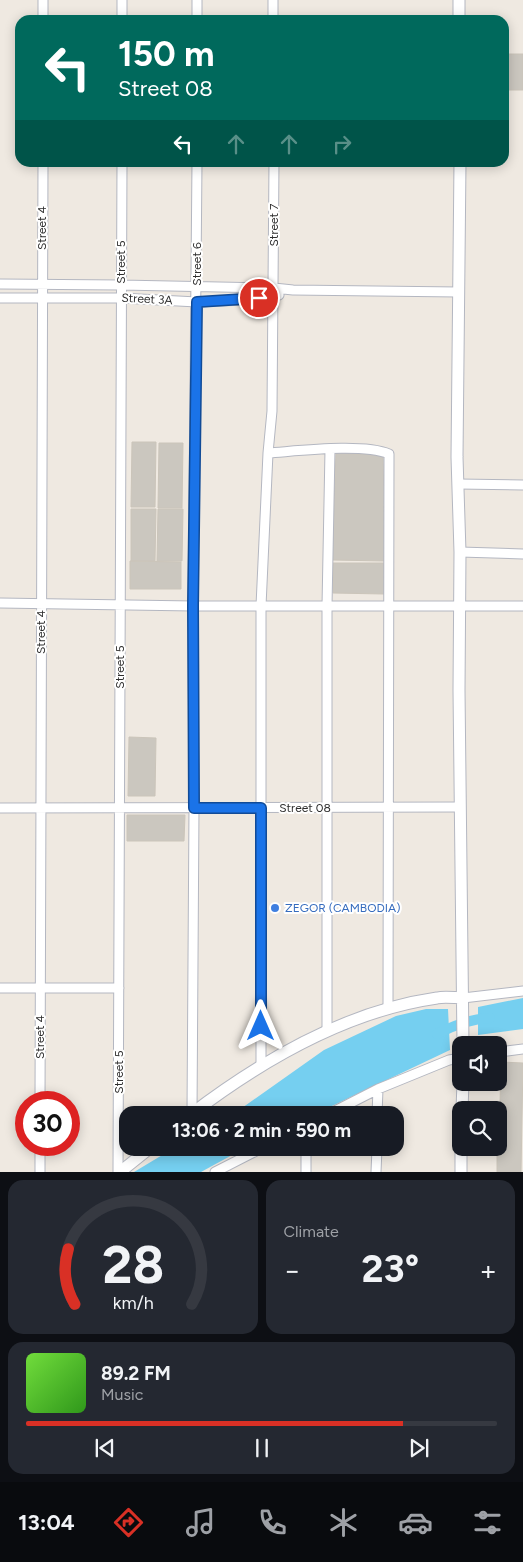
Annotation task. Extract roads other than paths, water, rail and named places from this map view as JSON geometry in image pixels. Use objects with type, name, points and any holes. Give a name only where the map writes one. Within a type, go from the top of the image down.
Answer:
[{"type":"street","points":[[43,0],[43,15]]},
{"type":"street","points":[[122,0],[122,15]]},
{"type":"street","points":[[197,0],[197,15]]},
{"type":"street","points":[[273,0],[273,15]]},
{"type":"street","points":[[459,0],[459,15]]},
{"type":"street","name":"Street 4","points":[[40,1091],[43,167]]},
{"type":"street","name":"Street 5","points":[[119,1172],[122,167]]},
{"type":"street","name":"Street 6","points":[[191,1106],[197,167]]},
{"type":"street","name":"Street 7","points":[[261,1066],[261,606],[268,453],[272,412],[274,167]]},
{"type":"street","points":[[460,167],[458,484],[463,1036]]},
{"type":"street","name":"Street 3A","points":[[0,284],[197,287],[274,293]]},
{"type":"street","name":"Street 3A","points":[[0,298],[121,298],[197,302],[293,290],[458,292]]},
{"type":"street","points":[[327,1030],[327,606],[330,450]]},
{"type":"street","points":[[268,453],[373,450],[389,454],[388,1009]]},
{"type":"street","points":[[458,484],[523,485]]},
{"type":"street","points":[[460,552],[523,554]]},
{"type":"street","points":[[0,603],[193,606],[523,606]]},
{"type":"street","name":"Street 08","points":[[0,808],[460,807]]},
{"type":"street","points":[[0,988],[119,988]]},
{"type":"street","points":[[203,1106],[261,1066],[327,1030],[388,1009],[438,998],[463,998],[523,991]]},
{"type":"street","points":[[507,1051],[523,1049]]},
{"type":"street","points":[[345,1106],[378,1089],[452,1060]]},
{"type":"street","points":[[377,1106],[378,1089]]},
{"type":"street","points":[[40,1156],[40,1172]]},
{"type":"street","points":[[119,1172],[140,1156]]},
{"type":"street","points":[[215,1172],[245,1156]]},
{"type":"street","points":[[306,1156],[306,1172]]},
{"type":"street","points":[[376,1172],[377,1156]]},
{"type":"street","points":[[461,1156],[461,1172]]},
{"type":"street","points":[[236,1160],[236,1172]]},
{"type":"water","points":[[523,998],[523,1029],[478,1035],[478,1007]]},
{"type":"water","points":[[426,1009],[448,1009],[450,1050],[332,1106],[245,1106],[324,1050],[396,1016]]},
{"type":"water","points":[[161,1156],[230,1156],[201,1172],[134,1172]]},
{"type":"waterway","points":[[437,1034],[463,1023],[490,1018]]},
{"type":"place","name":"ZEGOR (CAMBODIA)","points":[[275,908]]}]
